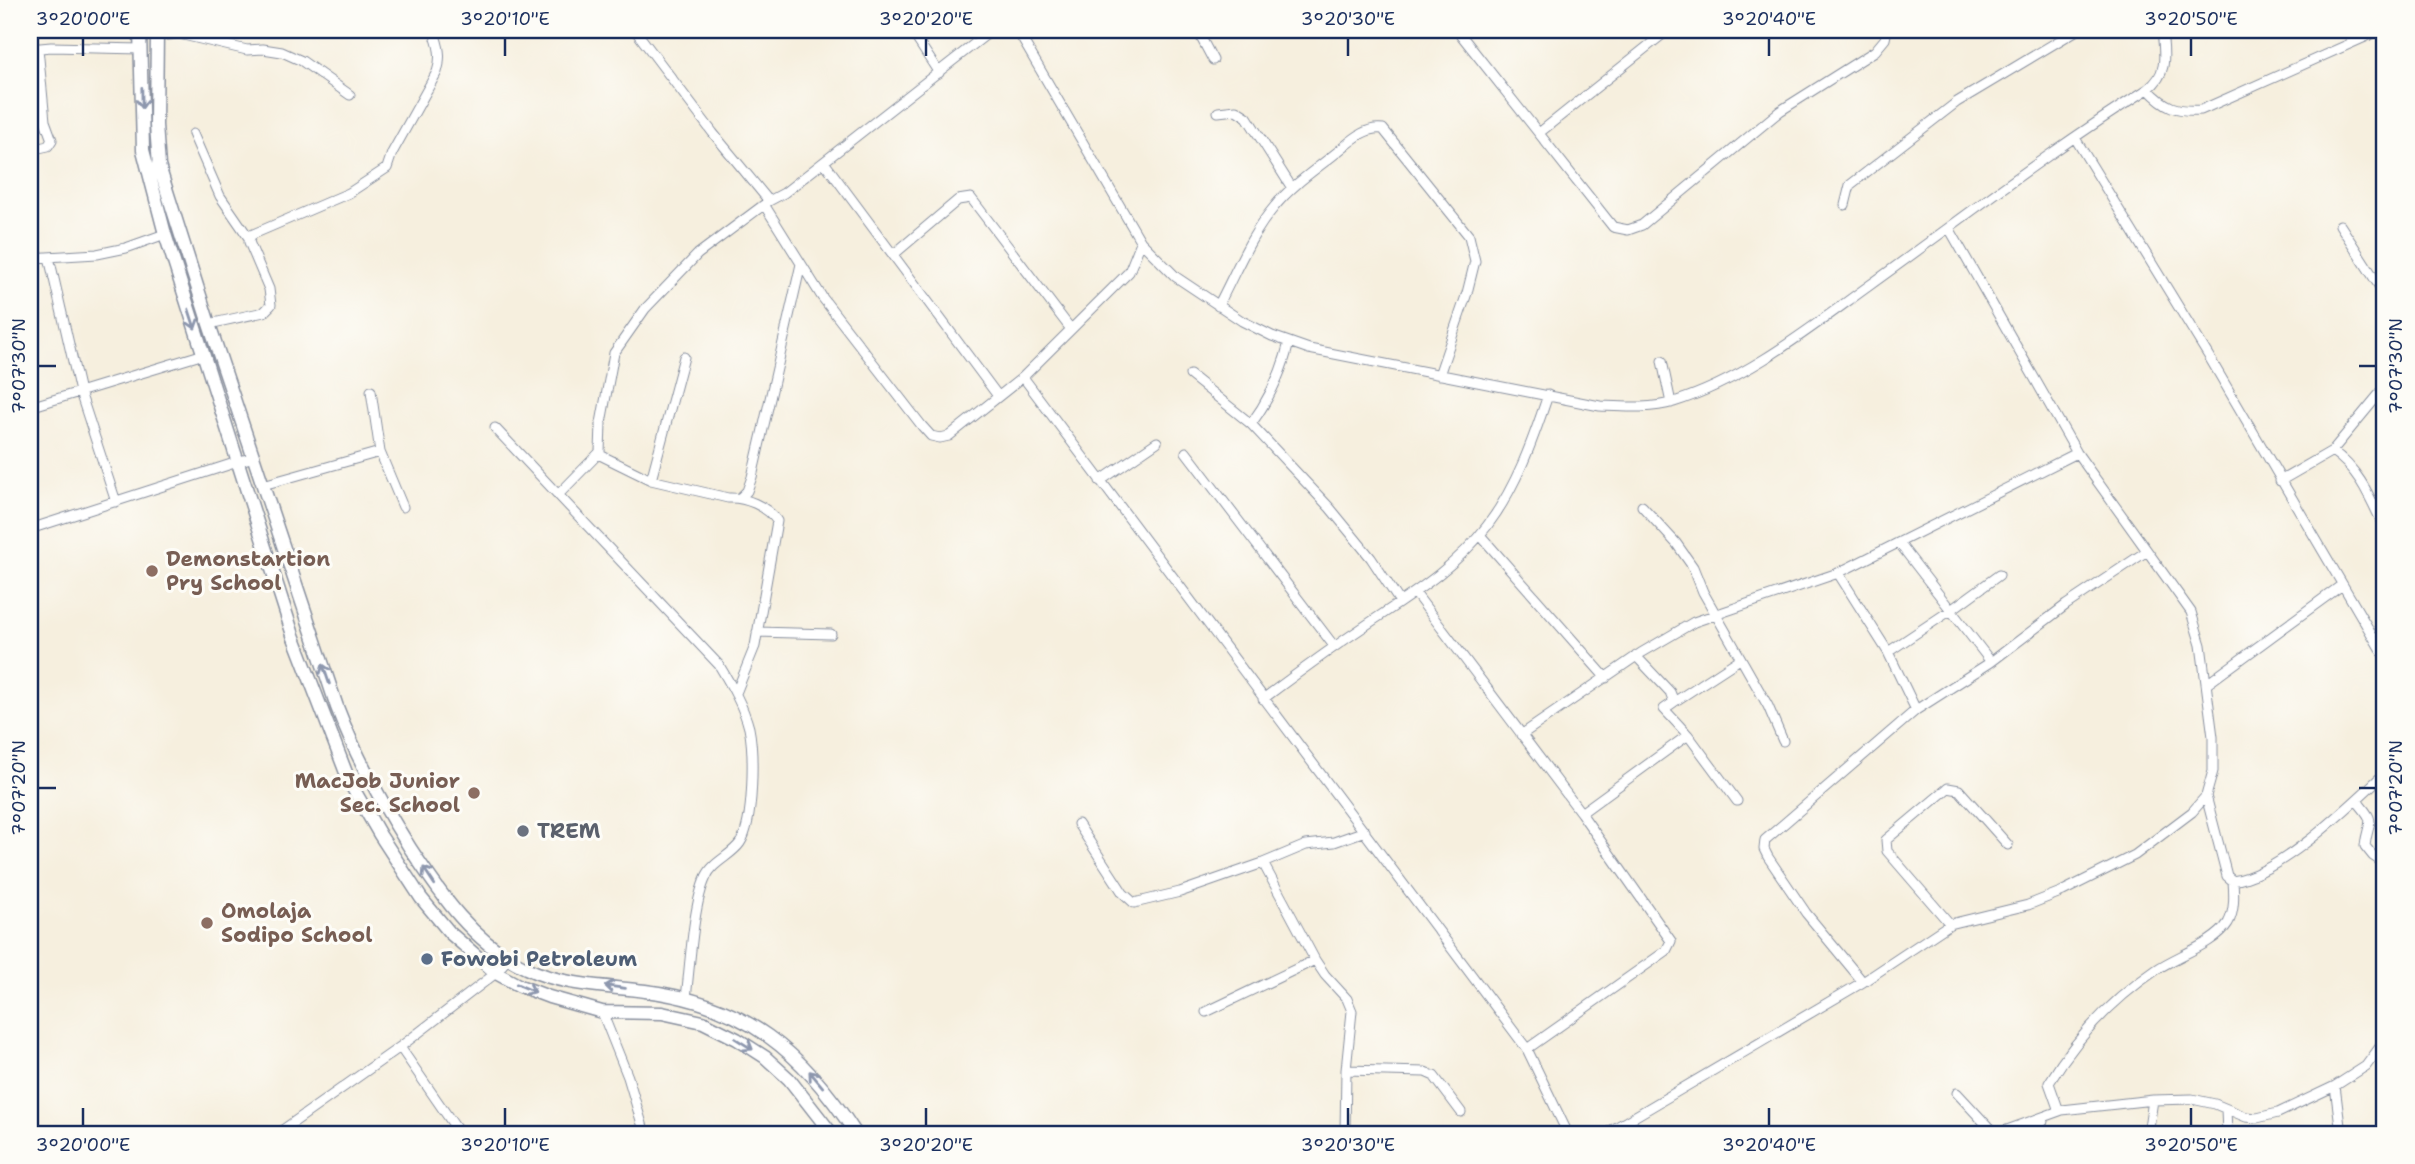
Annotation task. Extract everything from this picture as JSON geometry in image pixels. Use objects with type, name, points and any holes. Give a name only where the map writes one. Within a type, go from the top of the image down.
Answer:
[{"type":"main road","points":[[140,30],[143,150],[164,234],[293,635],[350,783],[421,898],[450,933],[496,973],[520,986],[602,1012],[682,1016],[703,1022],[737,1039],[765,1057],[789,1079],[832,1134]]},
{"type":"main road","points":[[157,33],[156,125],[159,166],[209,324],[352,745],[366,773],[440,894],[465,924],[508,958],[526,968],[553,979],[686,998],[746,1021],[801,1062],[836,1103],[856,1134]]},
{"type":"street","points":[[249,238],[265,228],[349,193],[387,168],[392,153],[437,72],[441,60],[433,30]]},
{"type":"street","points":[[635,30],[767,204],[801,264],[888,385],[931,436],[949,436],[1023,377],[1129,272],[1141,242]]},
{"type":"street","points":[[911,30],[939,73]]},
{"type":"street","points":[[558,495],[598,454],[614,354],[645,309],[698,254],[784,193],[992,30]]},
{"type":"street","points":[[1017,30],[1141,242],[1176,277],[1242,321],[1309,349],[1600,406],[1641,408],[1671,403],[1702,392],[1758,363],[2148,89],[2158,81],[2165,64],[2162,30]]},
{"type":"street","points":[[1197,30],[1213,60]]},
{"type":"street","points":[[1457,30],[1481,64],[1613,227],[1628,230],[1643,225],[1780,111],[1875,51],[1885,39],[1887,30]]},
{"type":"street","points":[[1539,133],[1668,30]]},
{"type":"street","points":[[1845,205],[1850,185],[1957,102],[2077,30]]},
{"type":"street","points":[[2148,89],[2170,107],[2183,111],[2200,110],[2381,30]]},
{"type":"street","points":[[157,33],[179,34],[247,50],[282,52],[302,61],[350,95]]},
{"type":"street","points":[[30,150],[48,146],[52,140],[45,121],[34,48],[141,49]]},
{"type":"street","points":[[1218,112],[1236,110],[1247,117],[1292,188]]},
{"type":"street","points":[[1218,306],[1258,229],[1292,188],[1353,139],[1369,129],[1383,128],[1469,236],[1475,261],[1467,293],[1438,374]]},
{"type":"street","points":[[193,134],[220,196],[249,238],[269,289],[271,305],[264,312],[209,324]]},
{"type":"street","points":[[2075,138],[2208,355],[2385,657]]},
{"type":"street","points":[[824,162],[998,396]]},
{"type":"street","points":[[893,255],[958,200],[971,198],[1070,328]]},
{"type":"street","points":[[2340,225],[2385,295]]},
{"type":"street","points":[[1605,1134],[1863,982],[1950,924],[2028,905],[2063,891],[2135,855],[2192,812],[2206,796],[2213,771],[2213,737],[2201,645],[2191,612],[2077,453],[1949,228]]},
{"type":"street","points":[[30,258],[97,254],[126,248],[164,234]]},
{"type":"street","points":[[49,257],[80,392],[116,502]]},
{"type":"street","points":[[741,497],[747,491],[751,477],[801,264]]},
{"type":"street","points":[[1251,424],[1273,391],[1289,342]]},
{"type":"street","points":[[30,405],[204,354]]},
{"type":"street","points":[[651,480],[684,357]]},
{"type":"street","points":[[1662,361],[1671,403]]},
{"type":"street","points":[[1191,375],[1251,424],[1330,508],[1371,558],[1400,601]]},
{"type":"street","points":[[1023,377],[1527,1049],[1568,1134]]},
{"type":"street","points":[[2280,481],[2332,451],[2385,387]]},
{"type":"street","points":[[371,391],[380,452],[403,507]]},
{"type":"street","points":[[1263,699],[1334,646],[1416,593],[1480,536],[1505,498],[1533,438],[1548,395]]},
{"type":"street","points":[[495,428],[719,665],[736,693],[749,728],[752,777],[748,816],[740,842],[706,875],[698,908],[686,998]]},
{"type":"street","points":[[1100,481],[1157,442]]},
{"type":"street","points":[[2332,451],[2346,460],[2354,470],[2385,529]]},
{"type":"street","points":[[263,485],[380,452]]},
{"type":"street","points":[[1186,452],[1334,646]]},
{"type":"street","points":[[1521,735],[1636,656],[1694,622],[1838,572],[2077,453]]},
{"type":"street","points":[[598,454],[651,480],[728,498],[741,497],[772,513],[777,521],[755,646],[736,693]]},
{"type":"street","points":[[30,529],[253,457]]},
{"type":"street","points":[[1642,506],[1676,544],[1693,568],[1740,659],[1768,706],[1783,741]]},
{"type":"street","points":[[1480,536],[1606,678]]},
{"type":"street","points":[[1899,542],[1991,662]]},
{"type":"street","points":[[1863,982],[1806,913],[1768,857],[1765,840],[1916,710],[1991,662],[2066,605],[2147,551]]},
{"type":"street","points":[[1838,572],[1888,652],[1916,710]]},
{"type":"street","points":[[1888,652],[1998,575]]},
{"type":"street","points":[[2207,684],[2342,585]]},
{"type":"street","points":[[1416,593],[1581,813],[1671,942],[1665,951],[1527,1049]]},
{"type":"street","points":[[757,632],[831,634]]},
{"type":"street","points":[[1636,656],[1670,692],[1674,702]]},
{"type":"street","points":[[1737,801],[1664,709],[1740,659]]},
{"type":"street","points":[[1581,813],[1688,736]]},
{"type":"street","points":[[2233,881],[2244,879],[2270,866],[2310,838],[2385,774]]},
{"type":"street","points":[[1950,924],[1887,851],[1886,840],[1948,788],[1953,788],[1959,790],[2008,845]]},
{"type":"street","points":[[2055,1113],[2049,1083],[2101,1013],[2156,970],[2205,942],[2229,921],[2234,898],[2233,881],[2227,876],[2206,796]]},
{"type":"street","points":[[2356,800],[2370,815],[2372,822],[2365,846],[2385,864]]},
{"type":"street","points":[[1078,824],[1122,894],[1134,903],[1180,892],[1306,845],[1334,842],[1365,831]]},
{"type":"street","points":[[1263,863],[1315,960],[1347,999],[1352,1011],[1346,1070],[1345,1134]]},
{"type":"street","points":[[277,1134],[400,1047],[496,973],[508,958]]},
{"type":"street","points":[[1206,1012],[1315,960]]},
{"type":"street","points":[[602,1012],[628,1077],[645,1134]]},
{"type":"street","points":[[1956,1093],[1996,1134],[2055,1113],[2153,1100],[2192,1099],[2246,1117],[2257,1118],[2278,1113],[2335,1086],[2366,1066],[2385,1040]]},
{"type":"street","points":[[400,1047],[460,1134]]},
{"type":"street","points":[[1346,1070],[1425,1072],[1434,1076],[1461,1112]]},
{"type":"street","points":[[2335,1086],[2341,1134]]},
{"type":"street","points":[[2148,1134],[2153,1100]]},
{"type":"street","points":[[2226,1110],[2227,1134]]},
{"type":"street","points":[[2025,1134],[2055,1113]]},
{"type":"place","name":"Demonstartion Pry School","points":[[152,571]]},
{"type":"place","name":"MacJob Junior Sec. School","points":[[474,793]]},
{"type":"place","name":"TREM","points":[[523,831]]},
{"type":"place","name":"Omolaja Sodipo School","points":[[207,923]]},
{"type":"place","name":"Fowobi Petroleum","points":[[427,959]]}]
